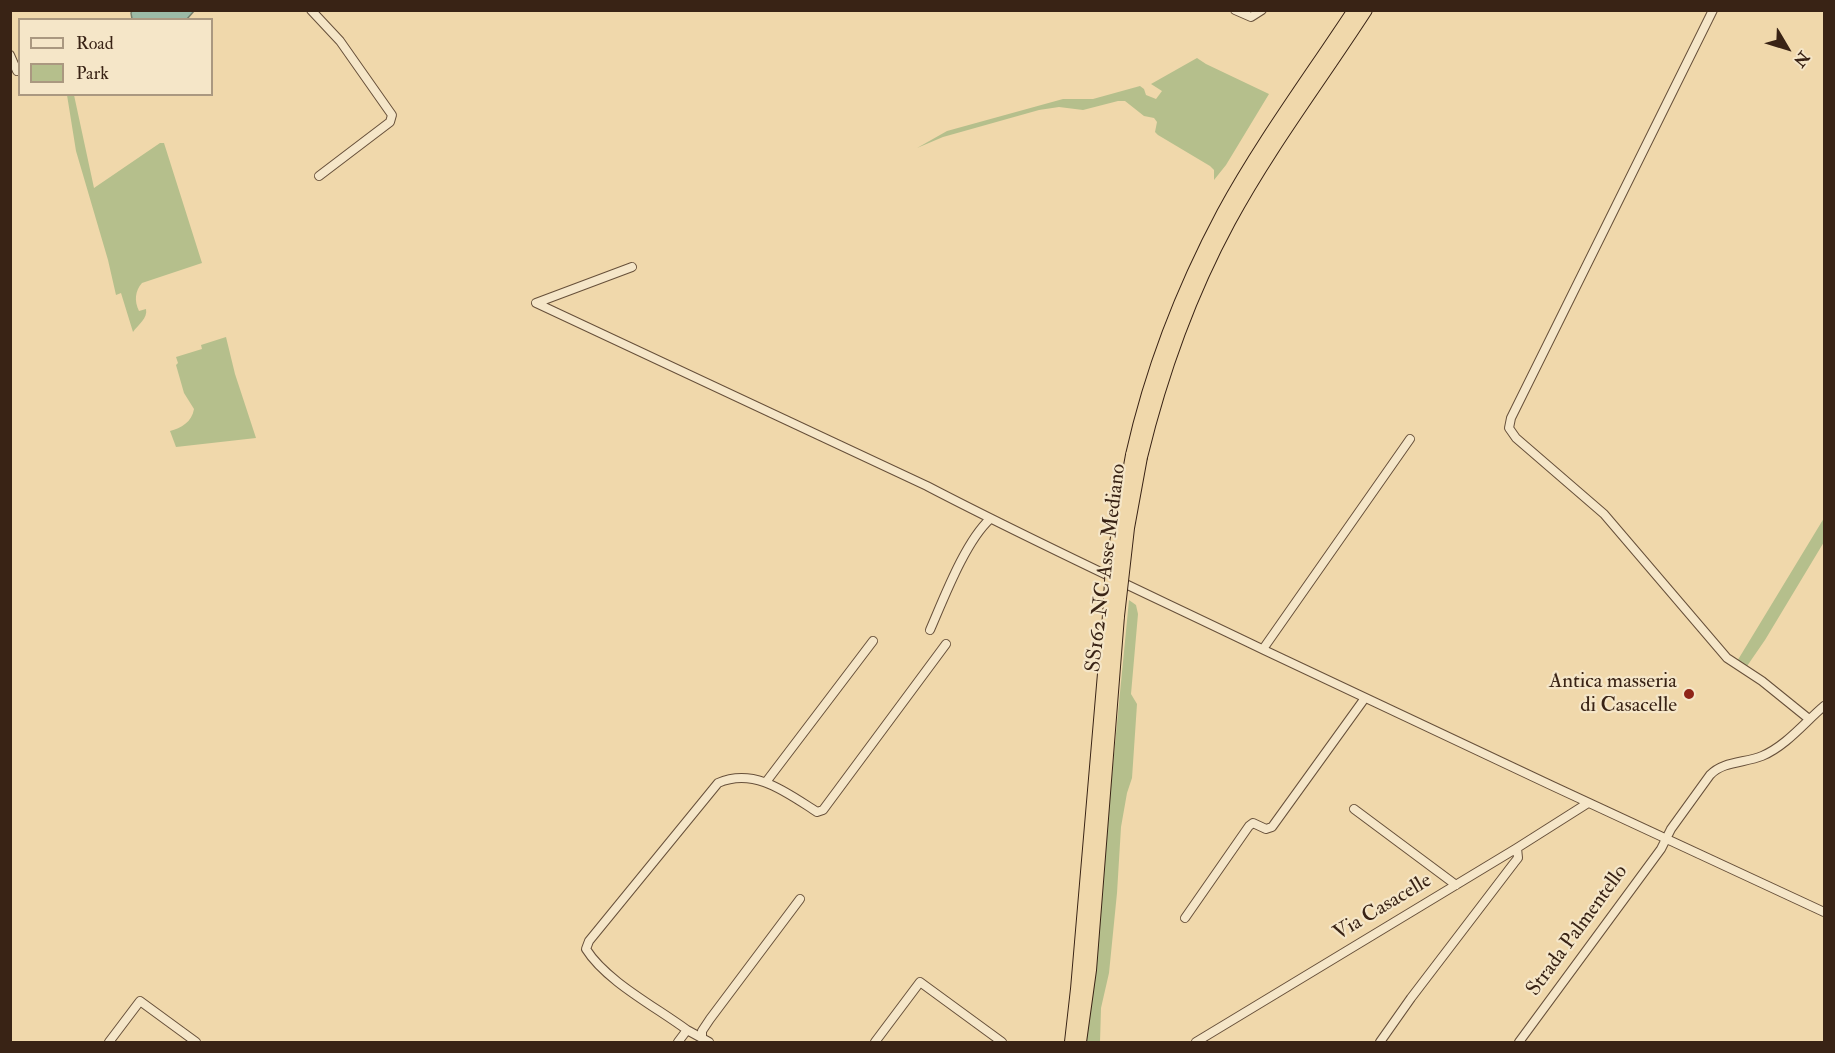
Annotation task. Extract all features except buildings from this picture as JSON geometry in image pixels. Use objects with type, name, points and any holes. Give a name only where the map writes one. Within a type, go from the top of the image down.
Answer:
[{"type":"highway","name":"SS162 NC Asse Mediano","points":[[1071,1042],[1114,615],[1128,528],[1136,456],[1161,382],[1174,328],[1230,221],[1294,110],[1358,13]]},
{"type":"highway","name":"SS162 NC Asse Mediano","points":[[1080,1042],[1090,970],[1114,615]]},
{"type":"street","points":[[311,10],[340,41],[392,115],[390,122],[319,176]]},
{"type":"street","points":[[1235,10],[1251,17],[1262,10]]},
{"type":"street","points":[[1713,10],[1511,418],[1509,428],[1516,438],[1604,514],[1727,658],[1762,681],[1809,719]]},
{"type":"street","points":[[10,55],[17,71]]},
{"type":"street","points":[[632,267],[536,303],[917,481],[990,519],[1365,698],[1824,912]]},
{"type":"street","points":[[1263,649],[1410,439]]},
{"type":"street","points":[[930,630],[964,557],[983,525],[990,519]]},
{"type":"street","points":[[766,782],[873,641]]},
{"type":"street","points":[[705,1040],[626,988],[591,958],[586,949],[589,941],[718,783],[740,777],[766,782],[817,812],[823,810],[946,644]]},
{"type":"street","points":[[1185,918],[1249,826],[1253,823],[1266,829],[1272,826],[1365,698]]},
{"type":"street","name":"Strada Palmentello","points":[[1519,1042],[1717,768],[1743,762],[1775,749],[1824,706]]},
{"type":"street","name":"Via Casacelle","points":[[1196,1042],[1588,803]]},
{"type":"street","points":[[1354,809],[1456,885]]},
{"type":"street","points":[[1380,1042],[1514,863],[1519,853],[1517,848]]},
{"type":"street","points":[[705,1040],[702,1031],[710,1019],[800,899]]},
{"type":"street","points":[[875,1042],[920,982],[1002,1042]]},
{"type":"street","points":[[109,1042],[140,1001],[196,1042]]},
{"type":"street","points":[[678,1042],[687,1030]]},
{"type":"green space","points":[[1197,58],[1269,94],[1226,165],[1214,180],[1214,170],[1210,166],[1158,135],[1155,132],[1157,122],[1154,118],[1144,116],[1125,101],[1083,110],[1059,107],[1039,110],[943,137],[917,148],[947,131],[1063,99],[1093,99],[1140,86],[1146,95],[1156,99],[1162,91],[1151,84]]},
{"type":"green space","points":[[67,96],[74,96],[94,188],[160,143],[164,143],[202,263],[142,283],[136,296],[136,304],[139,311],[146,309],[146,312],[133,332],[121,293],[116,295],[76,151]]},
{"type":"green space","points":[[226,337],[235,374],[256,438],[176,447],[170,431],[185,424],[191,418],[194,409],[184,393],[176,357],[202,349],[201,345]]},
{"type":"green space","points":[[1824,518],[1824,542],[1745,669],[1736,663]]},
{"type":"green space","points":[[1129,600],[1136,605],[1138,614],[1131,694],[1137,704],[1132,778],[1121,827],[1117,893],[1109,973],[1101,1008],[1100,1042],[1086,1042]]},
{"type":"shaded area","points":[[132,10],[194,11],[188,18],[132,18]]},
{"type":"place","name":"Antica masseria di Casacelle","points":[[1689,694]]}]
